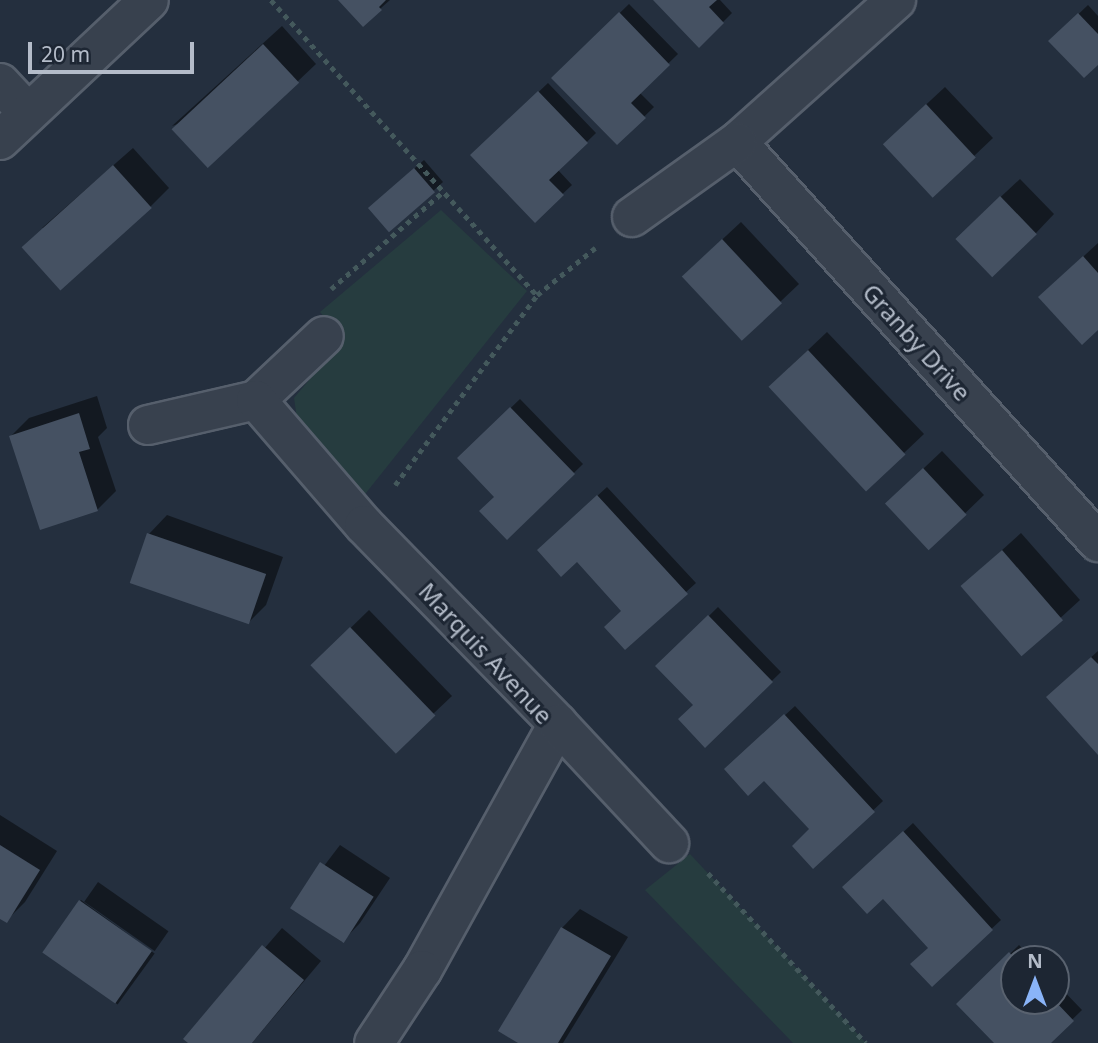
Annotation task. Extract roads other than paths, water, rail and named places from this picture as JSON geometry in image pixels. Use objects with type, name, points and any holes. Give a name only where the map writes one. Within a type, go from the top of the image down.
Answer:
[{"type":"street","points":[[0,140],[149,0]]},
{"type":"street","points":[[632,217],[737,142],[896,0]]},
{"type":"street","points":[[0,83],[27,112]]},
{"type":"street","name":"Granby Drive","points":[[737,142],[1098,542]]},
{"type":"street","points":[[148,425],[256,400],[324,336]]},
{"type":"street","name":"Marquis Avenue","points":[[256,400],[364,525],[558,724],[422,970],[374,1043]]},
{"type":"street","points":[[558,724],[669,843]]}]
